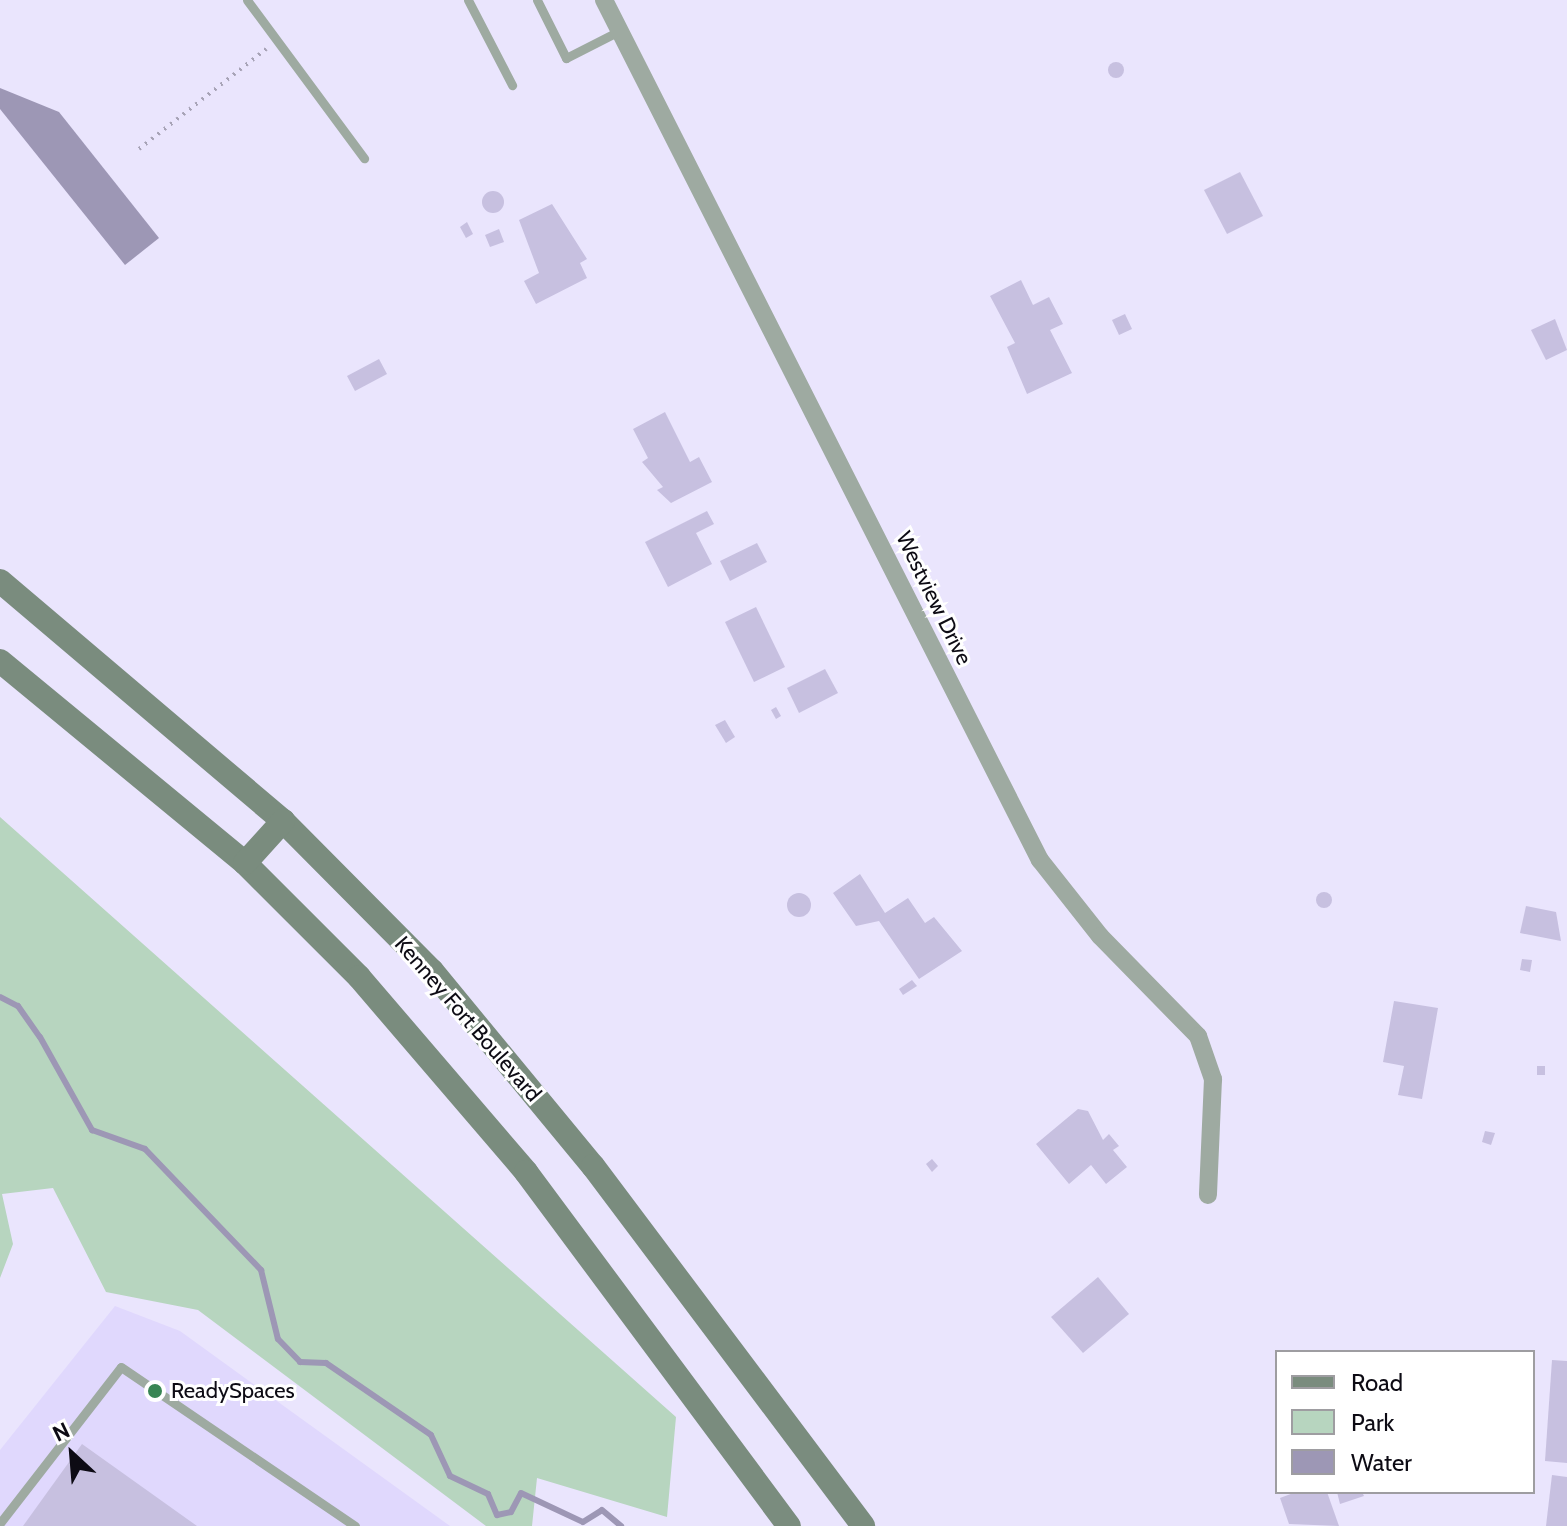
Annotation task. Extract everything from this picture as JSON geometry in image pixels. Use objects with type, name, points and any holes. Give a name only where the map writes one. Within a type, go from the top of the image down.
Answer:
[{"type":"main road","name":"Kenney Fort Boulevard","points":[[0,581],[283,821],[432,971],[573,1142],[863,1526]]},
{"type":"main road","points":[[0,661],[245,863],[359,977],[526,1172],[789,1526]]},
{"type":"main road","points":[[245,863],[283,821]]},
{"type":"street","name":"Westview Drive","points":[[604,0],[1040,860],[1100,936],[1198,1036],[1213,1079],[1208,1195]]},
{"type":"lane","points":[[247,0],[364,158]]},
{"type":"lane","points":[[468,0],[512,85]]},
{"type":"lane","points":[[537,0],[566,58],[619,31]]},
{"type":"lane","points":[[0,1523],[121,1367],[355,1526]]},
{"type":"path","points":[[139,149],[267,49],[258,37]]},
{"type":"shaded area","name":"ReadySpaces","points":[[115,1306],[180,1331],[450,1526],[0,1526],[0,1450]]},
{"type":"green space","points":[[0,817],[676,1417],[667,1517],[537,1478],[532,1526],[486,1526],[198,1310],[106,1292],[53,1188],[2,1194],[13,1244],[0,1278]]},
{"type":"water","points":[[0,88],[59,112],[159,238],[125,265],[0,109]]},
{"type":"building","points":[[1116,62],[1122,64],[1122,76],[1116,78],[1110,76],[1108,70],[1110,64]]},
{"type":"building","points":[[1240,172],[1263,216],[1227,234],[1204,190]]},
{"type":"building","points":[[493,191],[501,194],[504,202],[501,210],[493,213],[485,210],[482,202],[485,194]]},
{"type":"building","points":[[552,204],[587,259],[580,263],[587,278],[536,304],[524,281],[539,273],[519,220]]},
{"type":"building","points":[[467,222],[473,234],[466,238],[460,227]]},
{"type":"building","points":[[499,229],[504,242],[490,247],[485,235]]},
{"type":"building","points":[[1021,280],[1033,305],[1049,297],[1063,324],[1050,330],[1072,373],[1027,394],[1007,347],[1015,343],[990,296]]},
{"type":"building","points":[[1125,314],[1132,329],[1119,335],[1112,320]]},
{"type":"building","points":[[1555,319],[1567,350],[1546,360],[1531,330]]},
{"type":"building","points":[[379,359],[387,374],[355,391],[347,376]]},
{"type":"building","points":[[665,412],[690,462],[699,457],[712,482],[671,503],[657,490],[663,487],[642,462],[648,458],[633,429]]},
{"type":"building","points":[[707,511],[714,524],[696,533],[712,564],[668,587],[645,542]]},
{"type":"building","points":[[757,543],[767,562],[730,581],[720,561]]},
{"type":"building","points":[[756,607],[785,667],[754,682],[725,622]]},
{"type":"building","points":[[825,669],[838,693],[799,713],[787,688]]},
{"type":"building","points":[[776,707],[781,716],[776,719],[771,710]]},
{"type":"building","points":[[725,720],[735,737],[726,743],[715,725]]},
{"type":"building","points":[[860,874],[885,913],[908,898],[925,923],[934,917],[962,951],[919,979],[879,921],[856,926],[833,893]]},
{"type":"building","points":[[1324,892],[1330,894],[1330,906],[1324,908],[1318,906],[1316,900],[1318,894]]},
{"type":"building","points":[[799,893],[807,897],[811,905],[807,913],[799,917],[791,913],[787,905],[791,897]]},
{"type":"building","points":[[1526,906],[1556,912],[1561,941],[1520,933]]},
{"type":"building","points":[[1522,959],[1532,960],[1530,972],[1520,970]]},
{"type":"building","points":[[912,980],[917,986],[903,995],[899,989]]},
{"type":"building","points":[[1394,1001],[1438,1008],[1422,1099],[1398,1095],[1404,1066],[1383,1062]]},
{"type":"building","points":[[1537,1066],[1545,1066],[1545,1075],[1537,1075]]},
{"type":"building","points":[[1078,1109],[1088,1111],[1103,1140],[1109,1134],[1119,1146],[1113,1150],[1127,1167],[1106,1184],[1091,1165],[1069,1184],[1036,1144]]},
{"type":"building","points":[[1485,1131],[1495,1133],[1491,1145],[1482,1142]]},
{"type":"building","points":[[932,1159],[938,1166],[932,1172],[926,1164]]},
{"type":"building","points":[[1098,1277],[1129,1314],[1083,1353],[1051,1317]]},
{"type":"building","points":[[1552,1360],[1567,1361],[1567,1463],[1545,1461]]},
{"type":"building","points":[[82,1444],[197,1526],[23,1526]]},
{"type":"building","points":[[1552,1475],[1567,1477],[1567,1526],[1546,1526]]},
{"type":"building","points":[[1291,1494],[1328,1494],[1339,1526],[1289,1524],[1280,1498]]},
{"type":"building","points":[[1338,1494],[1364,1496],[1340,1504]]},
{"type":"waterway","points":[[0,997],[18,1006],[40,1037],[92,1130],[145,1149],[261,1270],[278,1339],[300,1362],[326,1363],[431,1435],[450,1476],[488,1494],[497,1515],[511,1512],[521,1493],[583,1522],[602,1510],[621,1526]]},
{"type":"place","name":"ReadySpaces","points":[[155,1391]]}]
